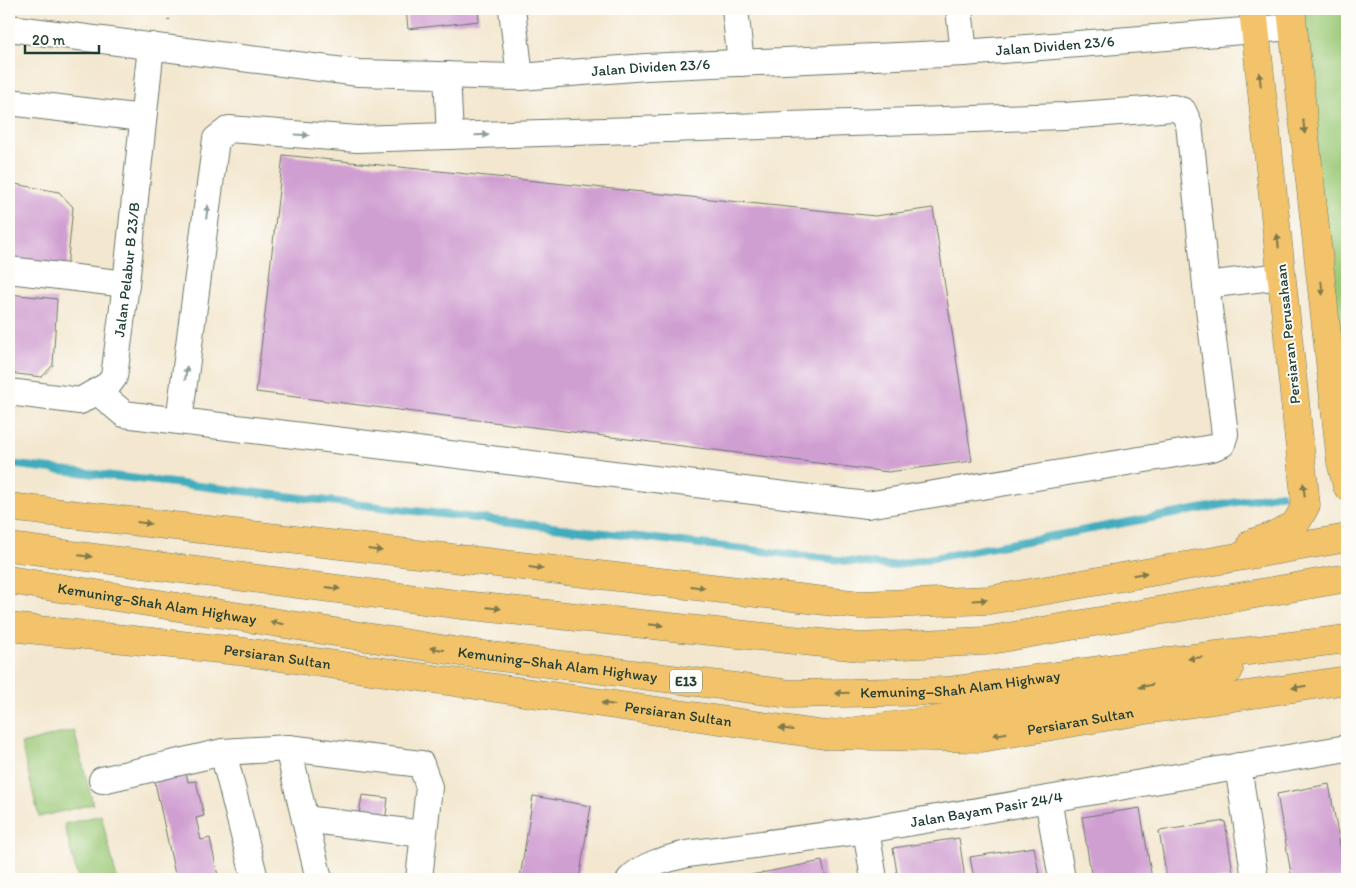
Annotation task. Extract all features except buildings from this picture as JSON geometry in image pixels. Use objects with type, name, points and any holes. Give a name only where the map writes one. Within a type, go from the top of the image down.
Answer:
[{"type":"main road","points":[[1292,18],[1341,462],[1347,486]]},
{"type":"main road","name":"Persiaran Perusahaan","points":[[1169,569],[1270,537],[1295,525],[1306,504],[1254,20]]},
{"type":"main road","points":[[9,507],[860,606],[989,600],[1347,538]]},
{"type":"main road","points":[[9,547],[463,605],[860,647],[985,642],[1347,578]]},
{"type":"main road","name":"Kemuning–Shah Alam Highway","points":[[18,581],[460,652],[790,694],[948,691],[1135,665],[1347,640]]},
{"type":"main road","name":"Persiaran Sultan","points":[[9,627],[238,651],[825,735],[981,738],[1347,680]]},
{"type":"main road","points":[[825,735],[990,714],[1118,692],[1216,673],[1347,640]]},
{"type":"street","points":[[512,9],[520,77]]},
{"type":"street","points":[[735,9],[741,63]]},
{"type":"street","points":[[959,9],[964,53]]},
{"type":"street","name":"Jalan Dividen 23/6","points":[[9,28],[359,73],[520,77],[646,67],[964,53],[1254,20],[1292,18]]},
{"type":"street","name":"Jalan Pelabur B 23/B","points":[[9,392],[80,401],[108,385],[114,377],[126,284],[151,46]]},
{"type":"street","points":[[447,75],[450,136]]},
{"type":"street","points":[[9,102],[143,118]]},
{"type":"street","points":[[98,392],[124,414],[180,421],[867,505],[1212,448],[1222,444],[1225,434],[1188,124],[1184,111],[1173,108],[1065,116],[356,139],[229,129],[216,139],[180,421]]},
{"type":"street","points":[[9,270],[126,284]]},
{"type":"street","points":[[1206,285],[1281,276]]},
{"type":"street","points":[[288,748],[319,879]]},
{"type":"street","points":[[102,780],[223,752],[288,748],[421,764],[428,787],[419,879]]},
{"type":"street","name":"Jalan Bayam Pasir 24/4","points":[[630,879],[636,873],[660,861],[687,854],[866,830],[1347,748]]},
{"type":"street","points":[[223,752],[255,879]]},
{"type":"street","points":[[1238,766],[1255,879]]},
{"type":"street","points":[[1048,799],[1062,879]]},
{"type":"street","points":[[305,819],[423,834]]},
{"type":"street","points":[[866,830],[874,879]]},
{"type":"green space","points":[[1297,9],[1347,9],[1347,472],[1327,476]]},
{"type":"green space","points":[[74,730],[93,804],[39,817],[21,744]]},
{"type":"green space","points":[[101,815],[117,879],[78,879],[64,824]]},
{"type":"waterway","points":[[9,464],[890,566],[1281,494]]}]
